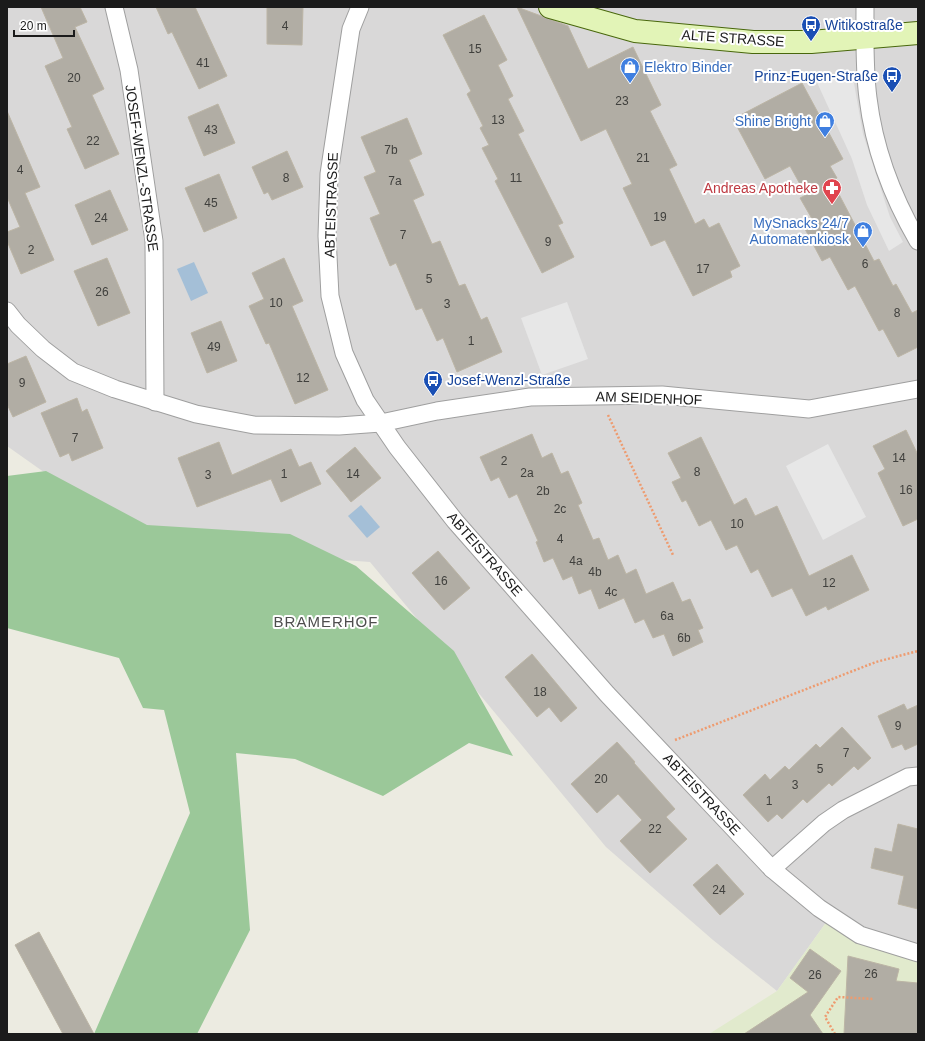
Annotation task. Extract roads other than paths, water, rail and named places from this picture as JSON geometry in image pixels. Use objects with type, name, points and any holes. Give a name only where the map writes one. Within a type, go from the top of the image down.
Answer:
[{"type":"street","name":"JOSEF-WENZL-STRASSE","points":[[114,7],[129,70],[154,241],[155,402]]},
{"type":"street","name":"ABTEISTRASSE","points":[[360,7],[351,29],[329,174],[327,236],[330,296],[344,354],[365,400],[380,423],[455,521],[602,688],[772,869],[819,908],[860,935],[918,953]]},
{"type":"street","name":"ALTE STRASSE","points":[[550,7],[635,31],[753,42],[811,42],[918,33]]},
{"type":"street","points":[[864,7],[868,98],[877,143],[890,184],[905,218],[918,241]]},
{"type":"street","points":[[7,311],[18,325],[43,349],[73,372],[155,402],[196,414],[254,425],[339,426],[380,423]]},
{"type":"street","name":"AM SEIDENHOF","points":[[380,423],[530,397],[662,396],[809,409],[918,389]]},
{"type":"street","points":[[772,869],[824,823],[843,810],[908,777],[918,776]]},
{"type":"water","points":[[194,262],[208,293],[191,301],[177,269]]},
{"type":"water","points":[[361,505],[380,527],[367,538],[348,516]]},
{"type":"place","name":"Witikostraße","points":[[811,42]]},
{"type":"place","name":"Elektro Binder","points":[[630,84]]},
{"type":"place","name":"Prinz-Eugen-Straße","points":[[892,93]]},
{"type":"place","name":"Shine Bright","points":[[825,138]]},
{"type":"place","name":"Andreas Apotheke","points":[[832,205]]},
{"type":"place","name":"MySnacks 24/7 Automatenkiosk","points":[[863,248]]},
{"type":"place","name":"Josef-Wenzl-Straße","points":[[433,397]]},
{"type":"district","name":"BRAMERHOF","points":[[326,622]]}]
